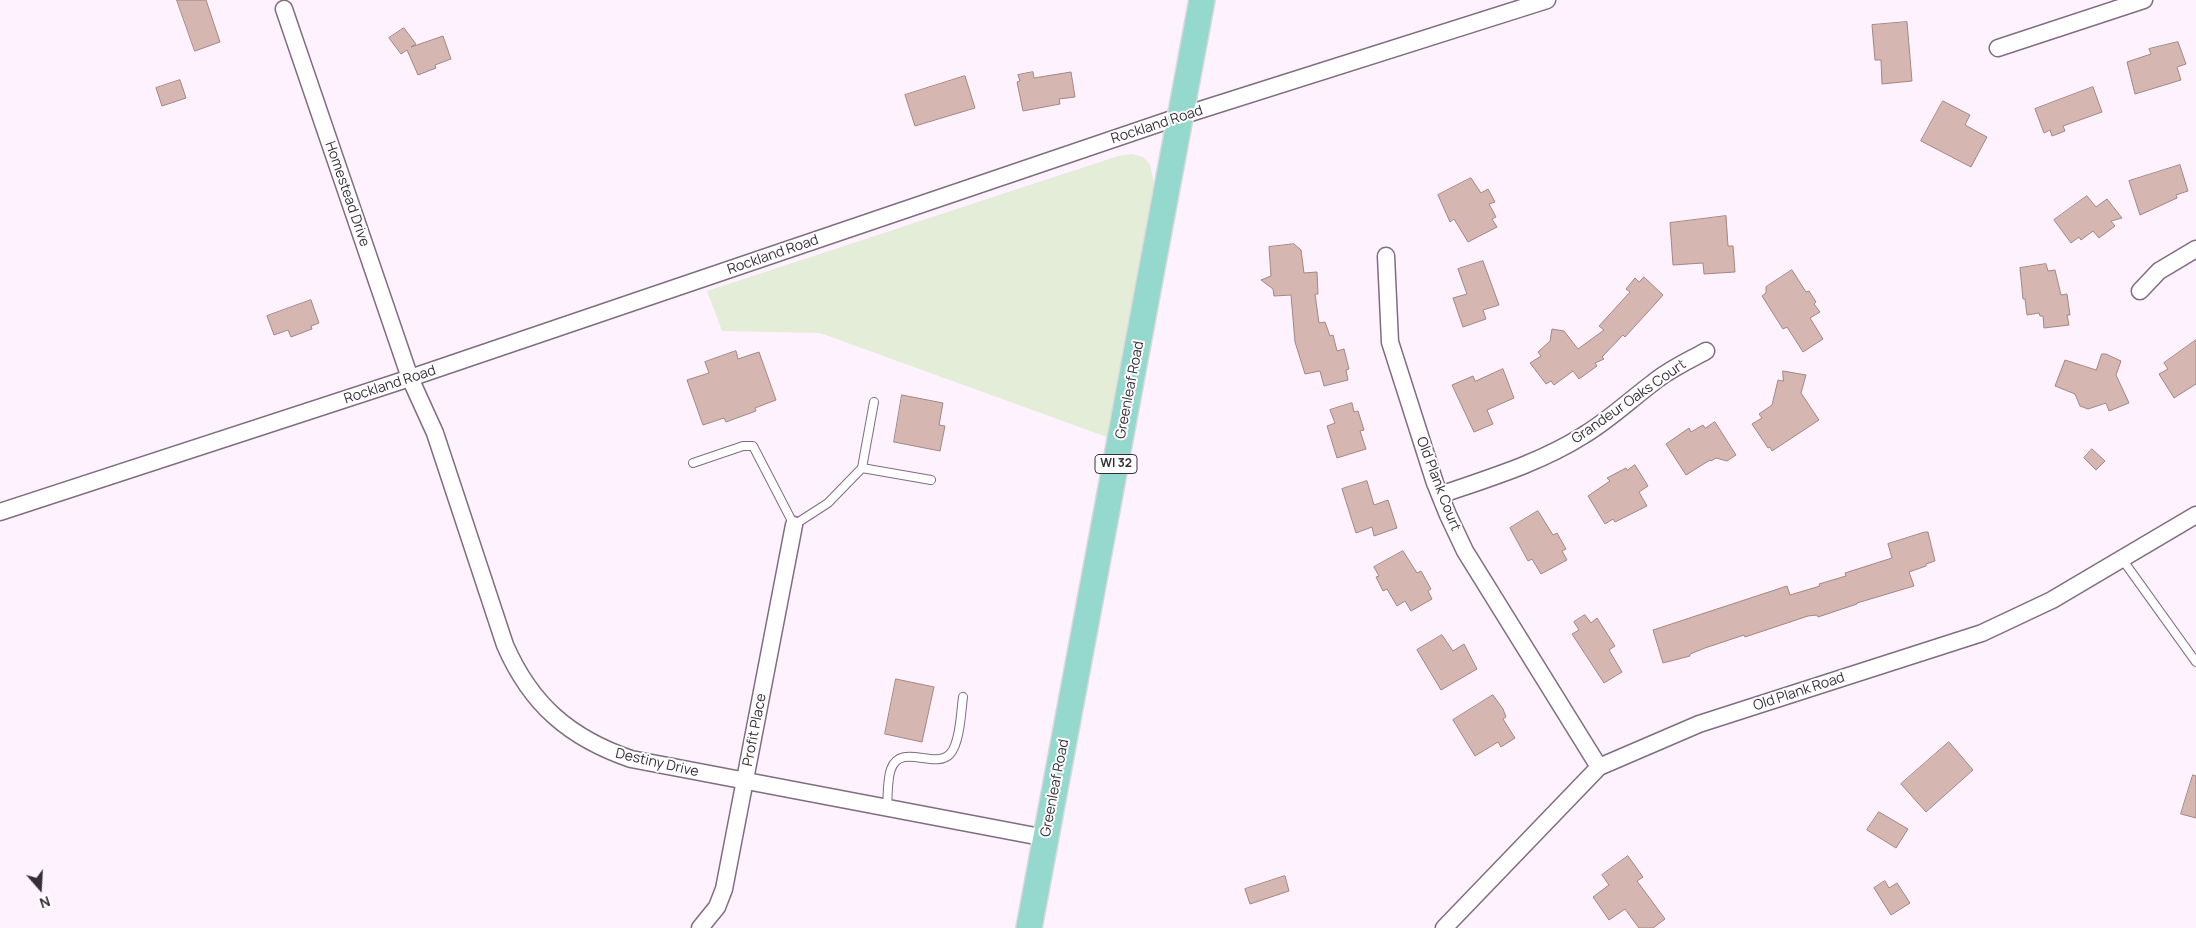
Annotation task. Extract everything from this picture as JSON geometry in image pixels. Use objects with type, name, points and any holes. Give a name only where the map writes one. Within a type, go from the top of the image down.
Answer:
[{"type":"main road","name":"Greenleaf Road","points":[[1028,928],[1202,0]]},
{"type":"street","name":"Rockland Road","points":[[0,512],[410,378],[1181,116],[1547,0]]},
{"type":"street","points":[[1998,48],[2144,0]]},
{"type":"street","name":"Homestead Drive","points":[[284,9],[410,378]]},
{"type":"street","points":[[2140,290],[2160,271],[2196,249]]},
{"type":"street","name":"Old Plank Court","points":[[1386,256],[1390,342],[1440,495],[1465,551],[1598,767]]},
{"type":"street","name":"Grandeur Oaks Court","points":[[1440,495],[1542,458],[1583,436],[1668,372],[1706,351]]},
{"type":"street","name":"Destiny Drive","points":[[410,378],[436,433],[505,645],[518,672],[535,697],[571,731],[609,752],[647,763],[1046,838]]},
{"type":"street","name":"Old Plank Road","points":[[1444,928],[1598,767],[1699,724],[1982,633],[2052,600],[2196,515]]},
{"type":"street","name":"Profit Place","points":[[700,928],[716,907],[724,889],[794,525]]},
{"type":"lane","points":[[693,463],[743,446],[753,446],[794,525],[828,503],[862,468],[874,402]]},
{"type":"lane","points":[[862,468],[931,480]]},
{"type":"lane","points":[[2122,559],[2196,662]]},
{"type":"lane","points":[[887,808],[891,770],[895,763],[906,757],[937,760],[951,754],[956,745],[963,697]]},
{"type":"green space","points":[[1132,154],[1143,157],[1150,164],[1156,194],[1134,322],[1107,437],[820,333],[722,331],[707,291],[1118,156]]},
{"type":"building","points":[[177,0],[206,0],[220,42],[195,51]]},
{"type":"building","points":[[1907,22],[1912,81],[1882,84],[1881,60],[1875,60],[1872,25]]},
{"type":"building","points":[[404,28],[416,44],[411,47],[443,36],[451,59],[435,65],[436,68],[418,75],[407,50],[401,54],[389,38]]},
{"type":"building","points":[[2178,42],[2186,64],[2177,67],[2181,80],[2135,94],[2127,62],[2151,54],[2149,49]]},
{"type":"building","points":[[1033,72],[1034,78],[1071,72],[1075,97],[1059,99],[1060,104],[1023,111],[1017,82],[1020,81],[1018,75]]},
{"type":"building","points":[[965,76],[975,108],[915,126],[905,95]]},
{"type":"building","points":[[180,80],[186,98],[162,106],[156,88]]},
{"type":"building","points":[[2093,87],[2102,112],[2063,126],[2065,131],[2052,136],[2050,130],[2044,133],[2035,109]]},
{"type":"building","points":[[1943,101],[1970,115],[1965,125],[1987,137],[1971,167],[1921,141]]},
{"type":"building","points":[[2180,165],[2188,191],[2176,195],[2177,198],[2140,215],[2129,181]]},
{"type":"building","points":[[1471,178],[1481,193],[1488,189],[1495,202],[1489,204],[1496,217],[1492,219],[1497,227],[1468,242],[1454,219],[1450,222],[1438,195]]},
{"type":"building","points":[[2087,196],[2096,207],[2107,199],[2122,218],[2111,221],[2115,226],[2099,238],[2093,231],[2081,240],[2079,237],[2071,243],[2054,220]]},
{"type":"building","points":[[1726,216],[1728,246],[1733,246],[1735,272],[1704,274],[1703,263],[1673,265],[1670,223]]},
{"type":"building","points":[[1294,244],[1301,250],[1304,273],[1317,272],[1318,294],[1315,294],[1319,323],[1325,322],[1330,336],[1333,335],[1337,351],[1344,349],[1349,369],[1346,370],[1348,380],[1324,386],[1320,371],[1305,374],[1295,342],[1291,295],[1274,296],[1273,289],[1261,280],[1271,276],[1269,247]]},
{"type":"building","points":[[1483,261],[1499,305],[1483,310],[1486,319],[1463,327],[1453,298],[1467,294],[1458,269]]},
{"type":"building","points":[[2046,264],[2048,271],[2055,270],[2061,295],[2067,294],[2070,315],[2067,315],[2069,325],[2044,328],[2043,316],[2040,316],[2039,313],[2027,315],[2025,299],[2023,299],[2020,268]]},
{"type":"building","points":[[1792,270],[1806,292],[1809,291],[1816,302],[1814,304],[1820,312],[1810,318],[1823,339],[1803,352],[1787,327],[1783,329],[1762,296],[1766,293],[1766,287]]},
{"type":"building","points":[[1644,277],[1663,295],[1625,337],[1623,335],[1602,357],[1604,359],[1595,363],[1597,366],[1579,379],[1573,371],[1554,385],[1551,381],[1546,384],[1530,363],[1541,356],[1538,352],[1550,341],[1552,329],[1564,331],[1578,349],[1604,330],[1599,326],[1630,292],[1626,289],[1635,278],[1639,282]]},
{"type":"building","points":[[311,300],[319,323],[311,326],[312,329],[291,337],[288,330],[274,335],[267,316]]},
{"type":"building","points":[[2196,340],[2196,384],[2174,398],[2159,374],[2168,369],[2164,363]]},
{"type":"building","points":[[736,351],[738,359],[759,352],[776,400],[755,408],[756,411],[726,422],[724,418],[703,425],[687,380],[709,373],[705,362]]},
{"type":"building","points":[[2102,354],[2121,361],[2116,375],[2129,403],[2109,411],[2106,403],[2088,409],[2080,406],[2075,394],[2055,386],[2065,360],[2096,370]]},
{"type":"building","points":[[1503,369],[1514,398],[1487,410],[1493,424],[1474,432],[1452,385],[1473,376],[1475,381]]},
{"type":"building","points":[[1783,371],[1806,375],[1801,393],[1819,420],[1772,451],[1752,424],[1762,418],[1759,414],[1772,405],[1778,380],[1783,381]]},
{"type":"building","points":[[902,395],[943,403],[939,425],[945,426],[940,451],[894,442]]},
{"type":"building","points":[[1352,403],[1354,412],[1358,411],[1364,430],[1360,431],[1366,449],[1337,458],[1327,426],[1335,423],[1330,410]]},
{"type":"building","points":[[1715,422],[1736,455],[1727,461],[1716,458],[1710,460],[1686,475],[1666,444],[1689,428],[1691,432],[1703,425],[1705,428]]},
{"type":"building","points":[[2092,449],[2105,461],[2096,470],[2084,458]]},
{"type":"building","points":[[1635,465],[1648,486],[1639,492],[1647,506],[1615,522],[1613,519],[1605,524],[1588,496],[1610,481],[1607,478]]},
{"type":"building","points":[[1367,481],[1374,505],[1388,500],[1397,528],[1374,536],[1372,527],[1356,533],[1342,489]]},
{"type":"building","points":[[1538,511],[1553,535],[1557,533],[1566,549],[1562,551],[1567,560],[1541,574],[1532,559],[1528,561],[1510,528]]},
{"type":"building","points":[[1928,532],[1935,561],[1909,572],[1914,586],[1818,617],[1817,615],[1808,616],[1745,637],[1744,635],[1705,648],[1690,654],[1690,656],[1663,663],[1653,630],[1787,586],[1790,595],[1820,586],[1819,584],[1846,576],[1845,573],[1892,558],[1888,544]]},
{"type":"building","points":[[1403,551],[1417,573],[1421,571],[1431,589],[1428,591],[1432,599],[1411,611],[1405,601],[1397,606],[1387,589],[1383,591],[1376,577],[1379,576],[1374,567]]},
{"type":"building","points":[[1585,615],[1591,623],[1597,618],[1615,646],[1609,650],[1622,672],[1604,683],[1572,634],[1579,630],[1574,622]]},
{"type":"building","points":[[1442,635],[1453,651],[1464,644],[1477,669],[1441,690],[1417,650]]},
{"type":"building","points":[[896,679],[934,687],[922,742],[885,734]]},
{"type":"building","points":[[1493,695],[1503,709],[1506,717],[1503,719],[1515,738],[1501,747],[1498,742],[1475,756],[1453,720]]},
{"type":"building","points":[[1949,742],[1973,770],[1926,812],[1901,784]]},
{"type":"building","points":[[2193,775],[2196,776],[2196,818],[2181,814]]},
{"type":"building","points":[[1879,812],[1908,829],[1896,848],[1867,830]]},
{"type":"building","points":[[1628,856],[1643,877],[1637,881],[1665,919],[1653,928],[1639,928],[1625,909],[1609,920],[1593,897],[1609,885],[1602,875]]},
{"type":"building","points":[[1285,876],[1289,891],[1250,904],[1245,889]]},
{"type":"building","points":[[1885,881],[1889,888],[1897,883],[1910,903],[1891,915],[1874,888]]}]
